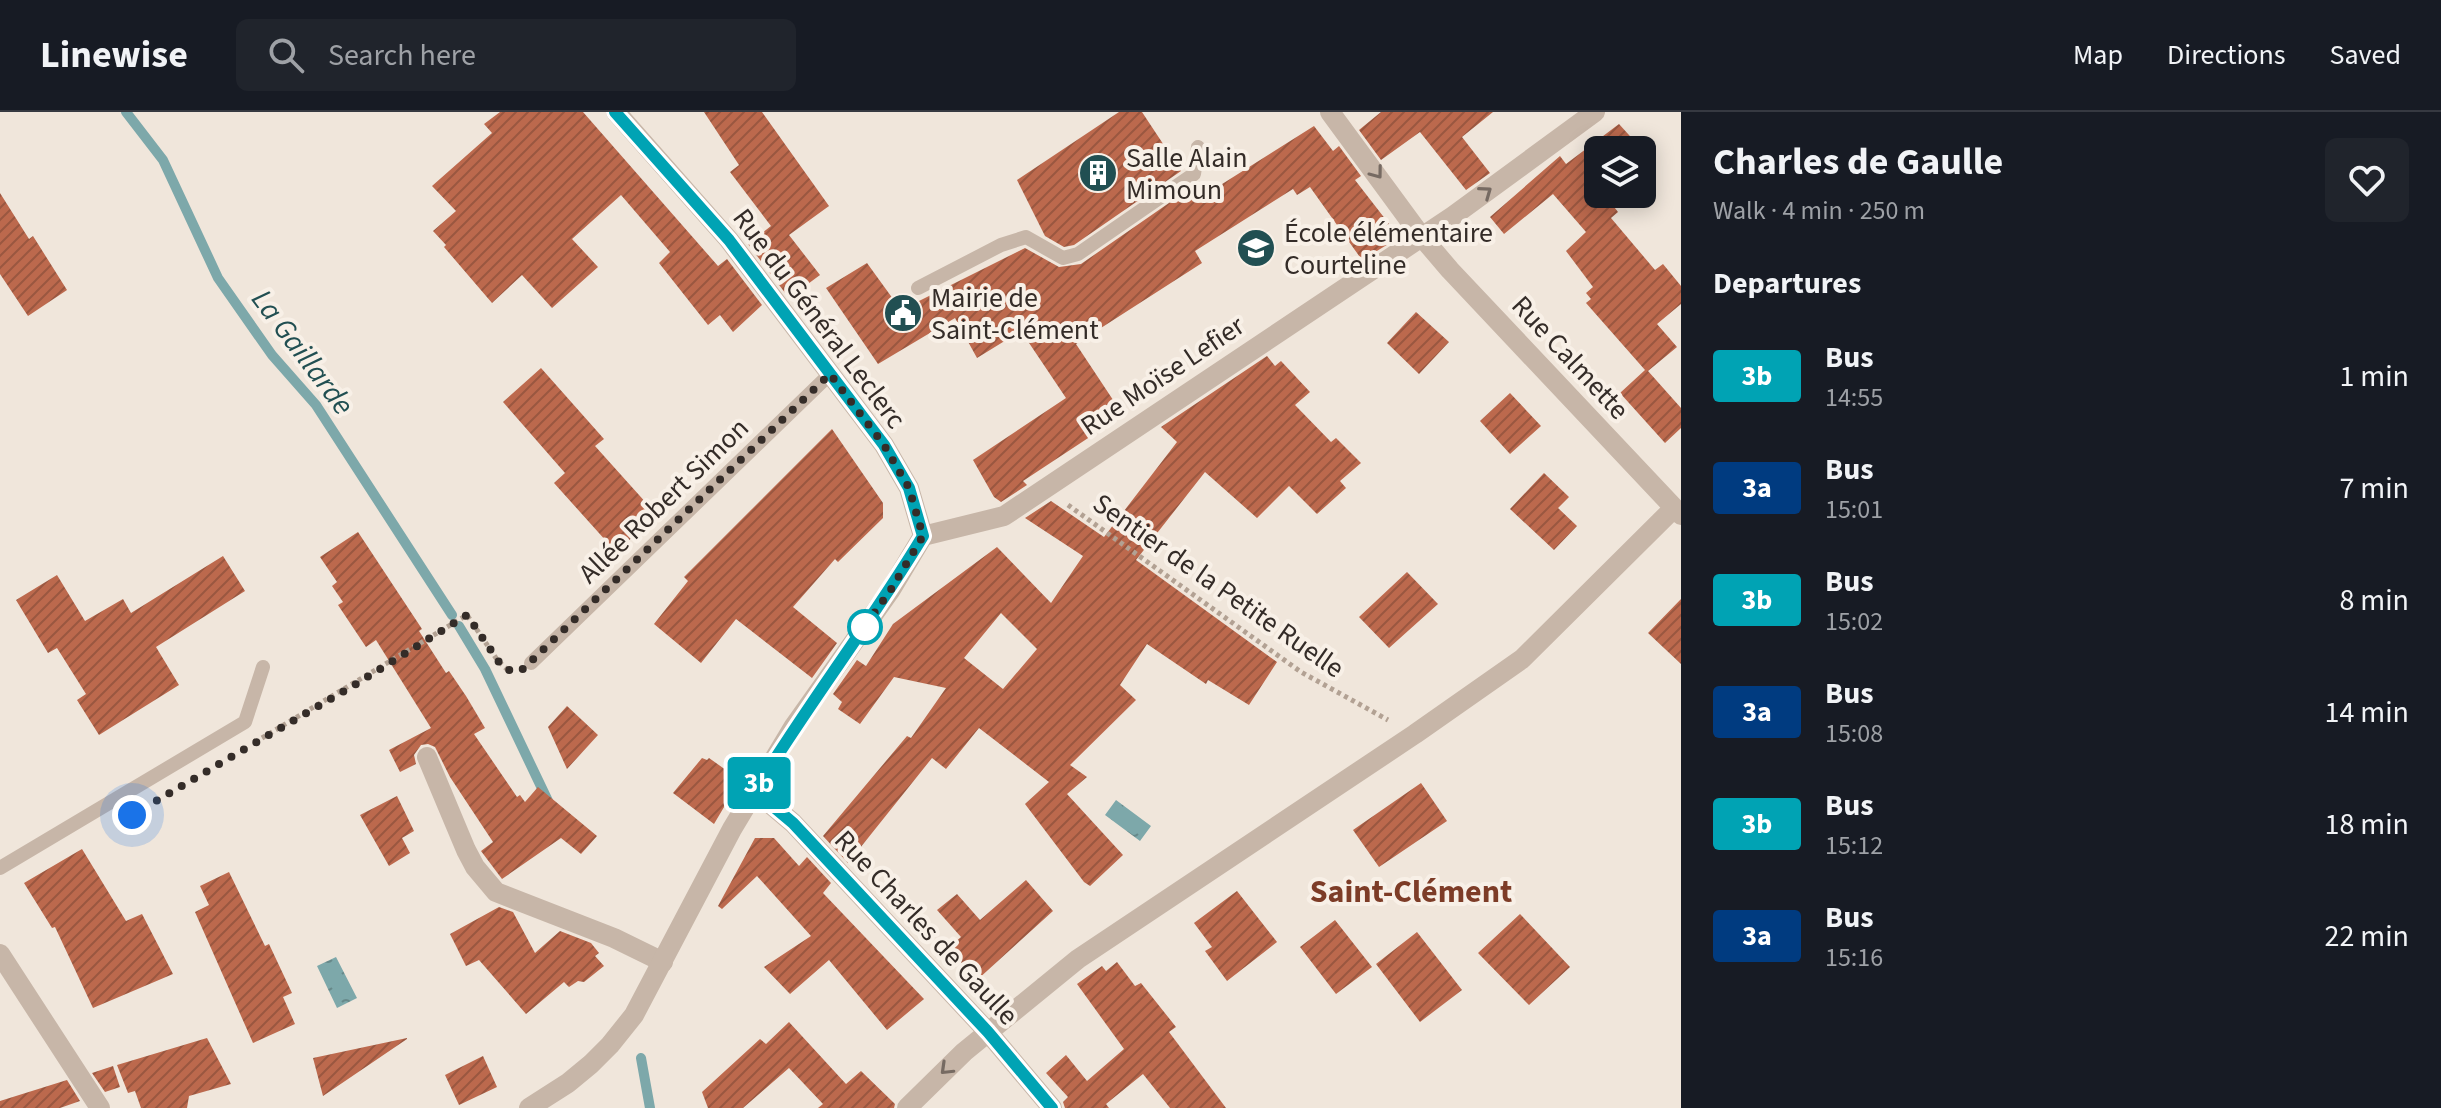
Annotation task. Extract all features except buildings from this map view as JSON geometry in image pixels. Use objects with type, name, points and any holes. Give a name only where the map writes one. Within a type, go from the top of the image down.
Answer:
[{"type":"street","name":"Rue du Général Leclerc","points":[[616,112],[729,240],[884,445],[909,488],[923,536]]},
{"type":"street","name":"Rue Calmette","points":[[1330,112],[1421,236],[1678,512]]},
{"type":"street","name":"Rue Moïse Lefier","points":[[923,536],[1004,516],[1453,216],[1594,112]]},
{"type":"street","points":[[907,1108],[988,1032],[1078,959],[1522,659],[1678,512]]},
{"type":"street","points":[[529,1108],[568,1083],[610,1045],[634,1015],[732,829],[794,726],[890,591],[923,536]]},
{"type":"street","points":[[427,757],[471,859],[496,892],[614,938],[663,962]]},
{"type":"street","name":"Rue Charles de Gaulle","points":[[755,791],[793,823],[988,1032],[1052,1108]]},
{"type":"street","points":[[0,954],[100,1108]]},
{"type":"lane","points":[[918,288],[1001,245],[1026,237],[1063,258],[1078,254],[1194,174],[1198,147]]},
{"type":"lane","name":"Allée Robert Simon","points":[[531,663],[830,374]]},
{"type":"lane","points":[[0,868],[245,722],[263,667]]},
{"type":"path","name":"Sentier de la Petite Ruelle","points":[[1044,488],[1301,672],[1415,734]]},
{"type":"path","points":[[253,744],[467,615],[503,668],[516,672],[531,663]]},
{"type":"water","points":[[1116,800],[1151,826],[1140,841],[1105,815]]},
{"type":"water","points":[[336,957],[357,998],[337,1008],[317,966]]},
{"type":"waterway","name":"La Gaillarde","points":[[126,112],[163,160],[218,278],[272,355],[316,405],[452,615]]},
{"type":"waterway","name":"La Gaillarde","points":[[459,626],[485,669],[548,801]]},
{"type":"waterway","name":"La Gaillarde","points":[[641,1058],[650,1108]]},
{"type":"bus line","name":"3b","points":[[615,112],[729,240],[884,445],[909,488],[923,536],[890,591],[794,726],[755,791],[793,823],[988,1032],[1052,1108]]},
{"type":"place","name":"Salle Alain Mimoun","points":[[1098,173]]},
{"type":"place","name":"École élémentaire Courteline","points":[[1256,248]]},
{"type":"place","name":"Mairie de Saint-Clément","points":[[903,313]]},
{"type":"district","name":"Saint-Clément","points":[[1411,891]]},
{"type":"route","points":[[132,815],[467,615],[503,668],[516,672],[523,669],[830,374],[884,445],[909,488],[923,536],[858,636],[865,627]]}]
